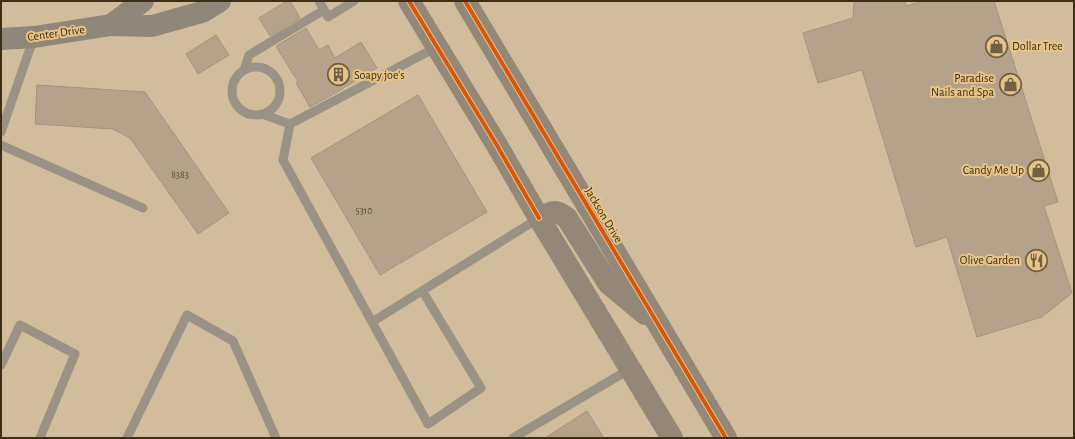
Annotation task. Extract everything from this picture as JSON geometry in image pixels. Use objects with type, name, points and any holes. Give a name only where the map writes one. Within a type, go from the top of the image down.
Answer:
[{"type":"main road","name":"Center Drive","points":[[111,25],[143,1]]},
{"type":"main road","name":"Center Drive","points":[[1,39],[34,37],[111,25],[152,26],[202,12],[220,1]]},
{"type":"main road","points":[[409,1],[667,432]]},
{"type":"main road","name":"Jackson Drive","points":[[465,1],[658,325],[725,434]]},
{"type":"main road","points":[[539,218],[552,212],[558,212],[566,218],[608,283],[658,325]]},
{"type":"lane","points":[[319,1],[328,17],[354,1]]},
{"type":"lane","points":[[244,70],[249,55],[324,10]]},
{"type":"lane","points":[[1,132],[34,37]]},
{"type":"lane","points":[[262,114],[270,110],[276,104],[279,97],[280,88],[277,80],[271,72],[262,68],[253,67],[244,70],[236,76],[232,85],[232,95],[236,104],[242,111],[252,114],[262,114],[290,124],[437,47]]},
{"type":"lane","points":[[290,124],[283,160],[428,424],[481,388],[423,292]]},
{"type":"lane","points":[[1,145],[143,208]]},
{"type":"lane","points":[[372,322],[423,292],[539,218]]},
{"type":"lane","points":[[127,438],[187,315],[233,340],[276,438]]},
{"type":"lane","points":[[1,365],[20,325],[75,354],[40,438]]},
{"type":"lane","points":[[513,438],[630,369]]},
{"type":"building","points":[[287,1],[290,1],[300,18],[270,36],[259,18]]},
{"type":"building","points":[[854,1],[905,1],[906,6],[923,1],[994,1],[1058,202],[1044,206],[1072,293],[1042,317],[977,337],[947,237],[916,247],[862,70],[818,83],[803,33],[853,18]]},
{"type":"building","points":[[306,28],[319,50],[328,45],[335,58],[361,42],[377,68],[310,107],[296,83],[298,82],[276,46]]},
{"type":"building","points":[[216,35],[229,55],[198,74],[186,54]]},
{"type":"building","points":[[37,85],[145,92],[229,213],[198,234],[130,138],[113,129],[35,124]]},
{"type":"building","points":[[418,95],[487,212],[380,275],[311,158]]},
{"type":"building","points":[[587,411],[604,438],[545,438]]},
{"type":"cycle path","points":[[409,1],[495,142],[539,218]]},
{"type":"cycle path","points":[[465,1],[726,438]]},
{"type":"place","name":"Dollar Tree","points":[[996,46]]},
{"type":"place","name":"Soapy joe's","points":[[339,75]]},
{"type":"place","name":"Paradise Nails and Spa","points":[[1010,85]]},
{"type":"place","name":"Candy Me Up","points":[[1039,170]]},
{"type":"place","name":"Olive Garden","points":[[1036,260]]}]
